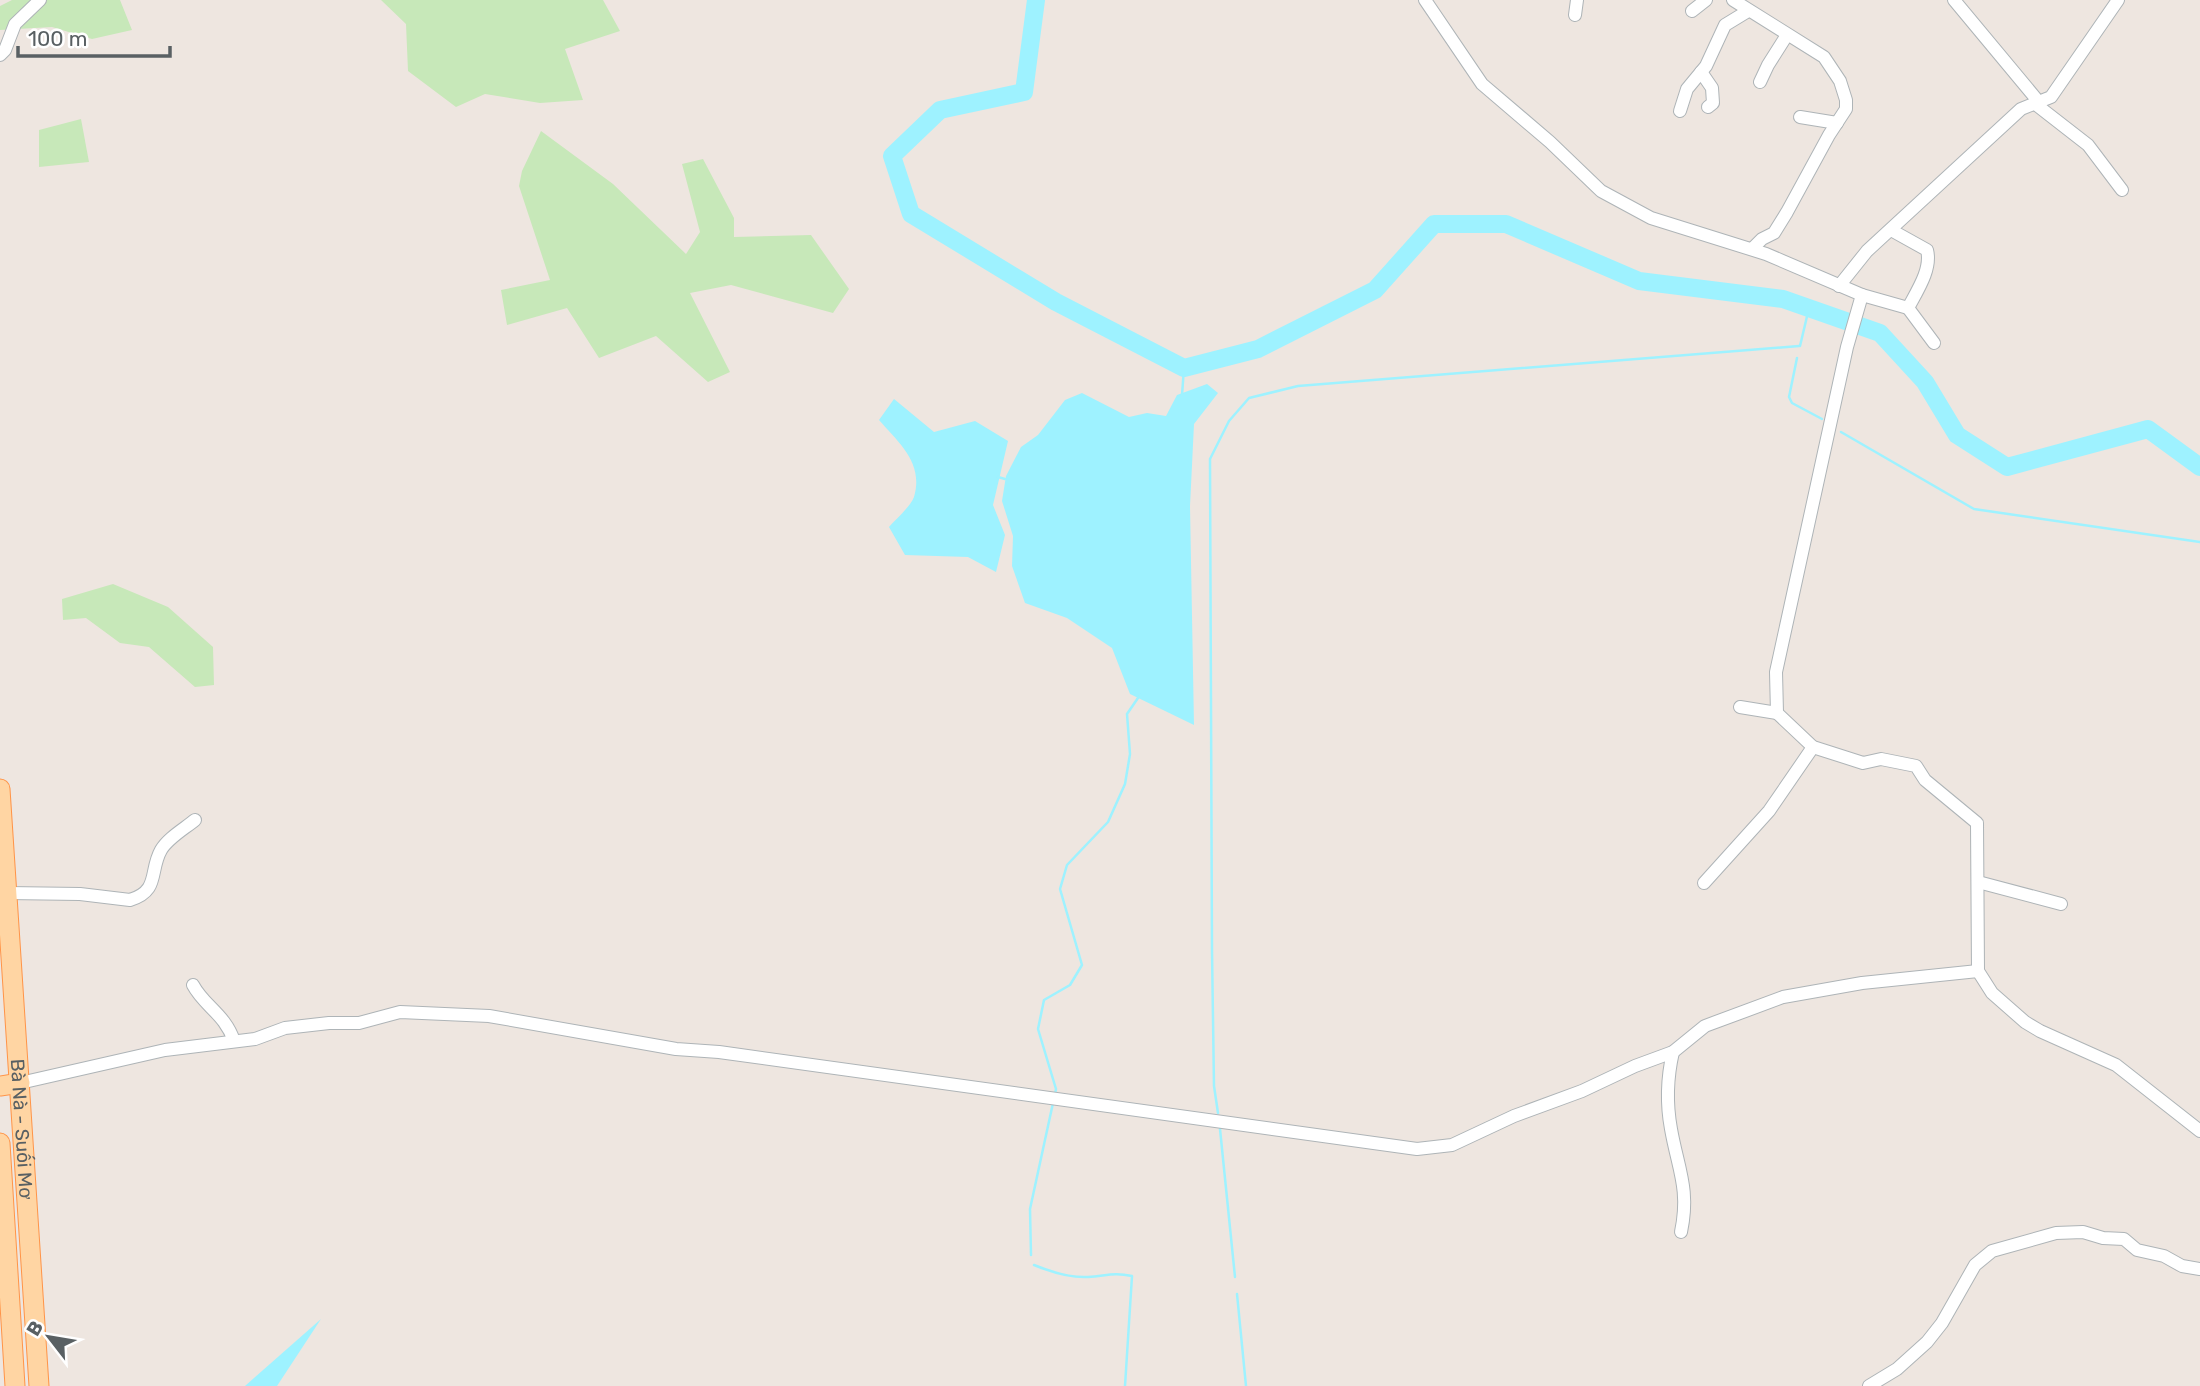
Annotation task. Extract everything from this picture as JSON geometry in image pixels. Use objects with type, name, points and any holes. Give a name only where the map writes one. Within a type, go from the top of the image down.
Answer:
[{"type":"main road","name":"Bà Nà - Suối Mơ","points":[[0,789],[7,893],[10,1085],[38,1386]]},
{"type":"main road","name":"Bà Nà - Suối Mơ","points":[[0,1143],[15,1386]]},
{"type":"street","points":[[0,55],[5,50],[15,24],[40,0]]},
{"type":"street","points":[[1425,0],[1482,84],[1550,142],[1601,191],[1651,218],[1752,249],[1862,295],[1908,308],[1934,343]]},
{"type":"street","points":[[1575,15],[1577,0]]},
{"type":"street","points":[[1692,11],[1706,0]]},
{"type":"street","points":[[1733,0],[1824,57],[1840,81],[1846,100],[1846,109],[1774,233],[1762,239],[1752,249]]},
{"type":"street","points":[[1954,0],[2036,102],[2088,145],[2122,190]]},
{"type":"street","points":[[1839,286],[1867,251],[2021,108],[2051,97],[2118,0]]},
{"type":"street","points":[[1680,111],[1687,89],[1701,72],[1725,24],[1748,11]]},
{"type":"street","points":[[1760,82],[1787,35]]},
{"type":"street","points":[[1701,72],[1714,95],[1713,103],[1708,107]]},
{"type":"street","points":[[1800,117],[1837,123]]},
{"type":"street","points":[[1891,229],[1927,250],[1930,260],[1908,308]]},
{"type":"street","points":[[1777,713],[1776,672],[1847,346],[1862,295]]},
{"type":"street","points":[[1740,707],[1777,713],[1813,747],[1863,763],[1881,759],[1916,766],[1925,780],[1977,823],[1978,971],[1992,993],[2025,1022],[2040,1031],[2116,1065],[2200,1131]]},
{"type":"street","points":[[1704,883],[1769,810],[1813,747]]},
{"type":"street","points":[[7,893],[80,894],[130,900],[138,898],[149,888],[158,857],[166,843],[195,820]]},
{"type":"street","points":[[1978,882],[2061,904]]},
{"type":"street","points":[[10,1085],[166,1049],[256,1039],[285,1028],[359,1023],[400,1012],[489,1016],[676,1049],[719,1052],[1417,1149],[1452,1145],[1514,1116],[1582,1091],[1634,1066],[1673,1052],[1705,1027],[1783,997],[1862,983],[1978,971]]},
{"type":"street","points":[[193,985],[222,1018],[234,1041]]},
{"type":"street","points":[[1673,1052],[1668,1077],[1668,1096],[1671,1128],[1685,1191],[1681,1232]]},
{"type":"street","points":[[1870,1386],[1898,1369],[1927,1342],[1942,1323],[1975,1265],[1992,1251],[2056,1233],[2073,1231],[2103,1238],[2124,1239],[2137,1251],[2164,1256],[2182,1266],[2200,1269]]},
{"type":"green space","points":[[12,0],[120,0],[132,30],[92,39],[52,27],[0,30],[0,6]]},
{"type":"green space","points":[[381,0],[603,0],[620,31],[565,49],[583,100],[540,103],[485,94],[456,107],[408,71],[406,24]]},
{"type":"green space","points":[[81,119],[89,162],[39,167],[39,130]]},
{"type":"green space","points":[[541,131],[613,184],[686,254],[700,232],[682,164],[703,159],[734,218],[734,237],[811,235],[849,289],[833,313],[731,285],[690,293],[730,372],[708,382],[656,336],[599,358],[567,308],[507,325],[501,290],[550,280],[519,186],[522,171]]},
{"type":"green space","points":[[113,584],[168,607],[213,647],[214,685],[195,687],[149,647],[120,643],[86,618],[63,620],[62,599]]},
{"type":"water","points":[[1207,384],[1218,393],[1194,424],[1190,506],[1194,725],[1130,694],[1112,648],[1067,618],[1025,603],[1012,566],[1013,536],[1002,501],[1006,476],[1021,447],[1038,435],[1065,400],[1082,393],[1129,417],[1147,413],[1166,416],[1177,395]]},
{"type":"water","points":[[894,399],[934,432],[975,421],[1008,441],[993,505],[1005,535],[996,572],[968,557],[905,555],[889,527],[914,497],[916,474],[908,454],[879,420]]},
{"type":"water","points":[[321,1319],[277,1386],[245,1386]]},
{"type":"waterway","points":[[1036,0],[1024,92],[940,110],[892,156],[911,214],[1056,302],[1184,368],[1258,349],[1375,290],[1434,224],[1506,224],[1639,281],[1783,299],[1880,333],[1925,382],[1957,435],[2007,467],[2148,429],[2200,467]]},
{"type":"waterway","points":[[1800,346],[1809,308]]},
{"type":"waterway","points":[[1218,1113],[1214,1086],[1212,951],[1210,459],[1229,421],[1249,398],[1298,386],[1799,346]]},
{"type":"waterway","points":[[1797,358],[1789,397],[1792,403],[1822,419]]},
{"type":"waterway","points":[[1182,395],[1184,368]]},
{"type":"waterway","points":[[1841,432],[1974,509],[2200,542]]},
{"type":"waterway","points":[[998,477],[1005,479]]},
{"type":"waterway","points":[[1055,1094],[1056,1089],[1038,1029],[1044,1000],[1070,985],[1082,965],[1060,889],[1067,865],[1108,822],[1125,784],[1130,754],[1127,714],[1140,695]]},
{"type":"waterway","points":[[1031,1255],[1030,1209],[1053,1103]]},
{"type":"waterway","points":[[1220,1129],[1235,1277]]},
{"type":"waterway","points":[[1034,1265],[1074,1277],[1114,1274],[1132,1276],[1125,1386]]},
{"type":"waterway","points":[[1237,1294],[1246,1386]]}]
